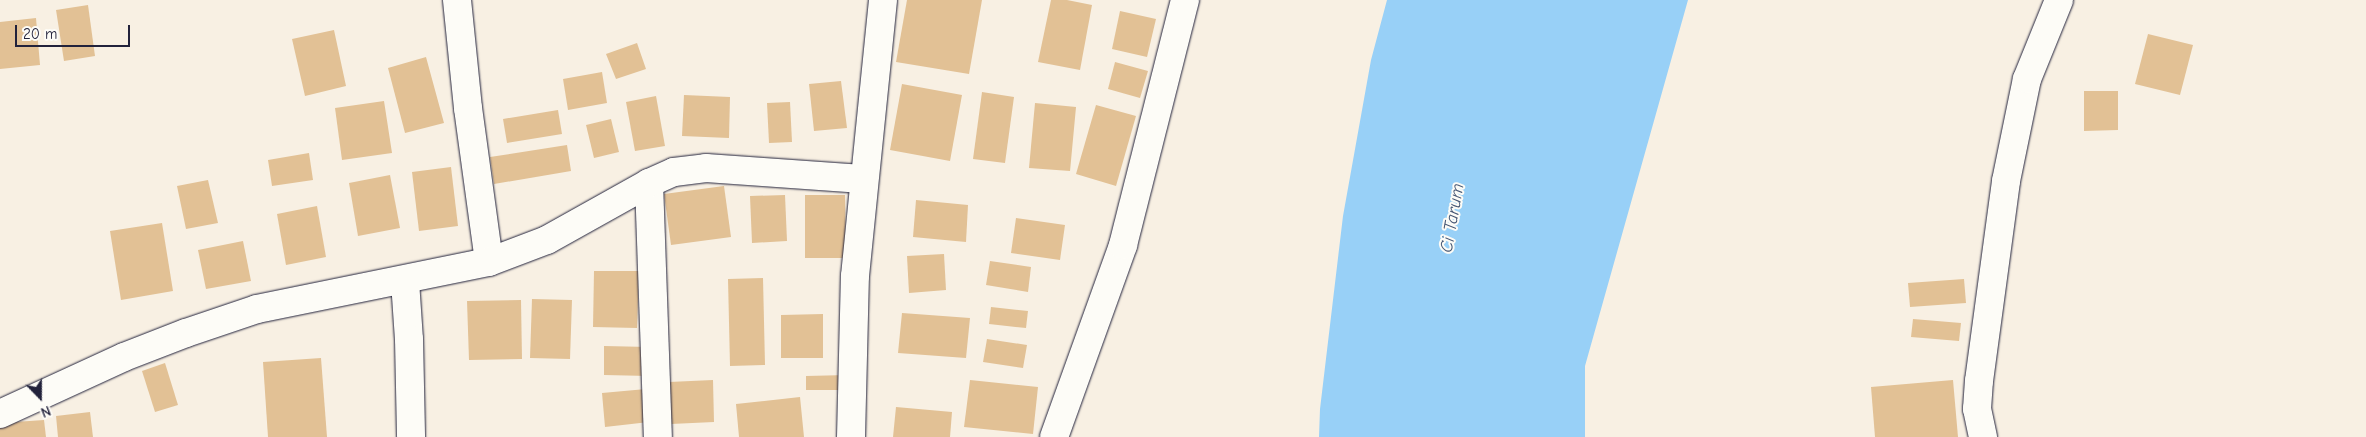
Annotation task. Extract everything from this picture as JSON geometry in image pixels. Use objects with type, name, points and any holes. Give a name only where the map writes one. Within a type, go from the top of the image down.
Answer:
[{"type":"street","points":[[457,0],[468,108],[489,262]]},
{"type":"street","points":[[851,437],[855,276],[863,179],[883,0]]},
{"type":"street","points":[[1054,437],[1122,245],[1185,0]]},
{"type":"street","points":[[1983,437],[1977,409],[1977,399],[2006,181],[2027,79],[2059,0]]},
{"type":"street","points":[[0,414],[124,357],[248,312],[405,281],[489,262],[547,240],[649,183],[674,172],[706,168],[863,179]]},
{"type":"street","points":[[649,183],[658,437]]},
{"type":"street","points":[[405,281],[409,339],[411,437]]},
{"type":"water","name":"Ci Tarum","points":[[1387,0],[1688,0],[1585,366],[1585,437],[1319,437],[1320,409],[1343,216],[1371,60]]},
{"type":"building","points":[[907,0],[982,0],[969,74],[896,62]]},
{"type":"building","points":[[1051,0],[1067,0],[1092,5],[1080,70],[1038,62]]},
{"type":"building","points":[[88,5],[95,56],[64,61],[56,10]]},
{"type":"building","points":[[1120,11],[1156,19],[1147,57],[1112,49]]},
{"type":"building","points":[[36,18],[40,65],[0,69],[0,22]]},
{"type":"building","points":[[334,30],[346,86],[305,96],[292,39]]},
{"type":"building","points":[[2148,34],[2193,45],[2180,95],[2135,84]]},
{"type":"building","points":[[637,43],[646,69],[616,79],[606,54]]},
{"type":"building","points":[[426,57],[444,123],[405,133],[388,68]]},
{"type":"building","points":[[1115,62],[1148,71],[1140,98],[1108,89]]},
{"type":"building","points":[[602,72],[607,103],[568,110],[563,79]]},
{"type":"building","points":[[841,81],[847,128],[814,131],[809,84]]},
{"type":"building","points":[[902,84],[962,95],[950,161],[890,150]]},
{"type":"building","points":[[2084,91],[2118,91],[2118,130],[2084,131]]},
{"type":"building","points":[[982,92],[1014,97],[1005,163],[973,159]]},
{"type":"building","points":[[684,95],[730,97],[729,138],[682,136]]},
{"type":"building","points":[[656,96],[665,146],[635,151],[626,102]]},
{"type":"building","points":[[384,101],[392,153],[342,160],[335,108]]},
{"type":"building","points":[[790,102],[792,142],[769,143],[767,103]]},
{"type":"building","points":[[1035,103],[1076,107],[1070,171],[1029,168]]},
{"type":"building","points":[[1096,105],[1136,116],[1116,186],[1076,174]]},
{"type":"building","points":[[558,110],[562,134],[507,143],[503,119]]},
{"type":"building","points":[[611,119],[619,152],[594,158],[586,125]]},
{"type":"building","points":[[567,145],[571,171],[494,184],[490,157]]},
{"type":"building","points":[[309,153],[313,180],[272,186],[268,160]]},
{"type":"building","points":[[451,167],[458,226],[419,231],[412,172]]},
{"type":"building","points":[[390,175],[400,228],[358,236],[349,183]]},
{"type":"building","points":[[208,180],[218,223],[186,229],[177,186]]},
{"type":"building","points":[[724,186],[731,237],[671,245],[664,194]]},
{"type":"building","points":[[785,195],[787,241],[752,243],[750,196]]},
{"type":"building","points":[[805,195],[845,195],[846,258],[805,258]]},
{"type":"building","points":[[916,200],[968,205],[966,242],[913,237]]},
{"type":"building","points":[[317,206],[326,257],[286,265],[277,214]]},
{"type":"building","points":[[1016,218],[1065,225],[1060,260],[1011,253]]},
{"type":"building","points":[[162,223],[173,291],[121,300],[110,231]]},
{"type":"building","points":[[243,241],[251,281],[206,289],[198,250]]},
{"type":"building","points":[[944,254],[946,290],[909,293],[907,256]]},
{"type":"building","points":[[990,261],[1031,267],[1028,292],[986,285]]},
{"type":"building","points":[[594,271],[639,271],[637,328],[593,327]]},
{"type":"building","points":[[763,278],[765,365],[730,366],[728,279]]},
{"type":"building","points":[[1964,279],[1966,303],[1910,307],[1908,283]]},
{"type":"building","points":[[532,299],[572,300],[570,359],[530,358]]},
{"type":"building","points":[[521,300],[522,359],[469,360],[467,301]]},
{"type":"building","points":[[991,307],[1028,311],[1026,328],[989,324]]},
{"type":"building","points":[[902,313],[970,318],[966,358],[898,353]]},
{"type":"building","points":[[823,314],[823,358],[781,358],[781,315]]},
{"type":"building","points":[[1913,319],[1961,323],[1959,341],[1911,337]]},
{"type":"building","points":[[987,339],[1027,345],[1023,368],[983,362]]},
{"type":"building","points":[[604,346],[649,347],[649,376],[604,375]]},
{"type":"building","points":[[321,358],[327,437],[268,437],[263,362]]},
{"type":"building","points":[[165,363],[178,405],[155,412],[142,371]]},
{"type":"building","points":[[847,375],[848,390],[806,390],[806,376]]},
{"type":"building","points":[[713,380],[714,422],[671,424],[669,382]]},
{"type":"building","points":[[970,380],[1038,387],[1033,434],[964,427]]},
{"type":"building","points":[[1953,380],[1958,437],[1875,437],[1871,387]]},
{"type":"building","points":[[646,389],[649,422],[605,427],[602,393]]},
{"type":"building","points":[[800,397],[804,437],[739,437],[736,404]]},
{"type":"building","points":[[896,407],[952,412],[950,437],[893,437]]},
{"type":"building","points":[[90,412],[93,437],[58,437],[56,416]]},
{"type":"building","points":[[44,420],[46,437],[0,437],[0,423]]}]
